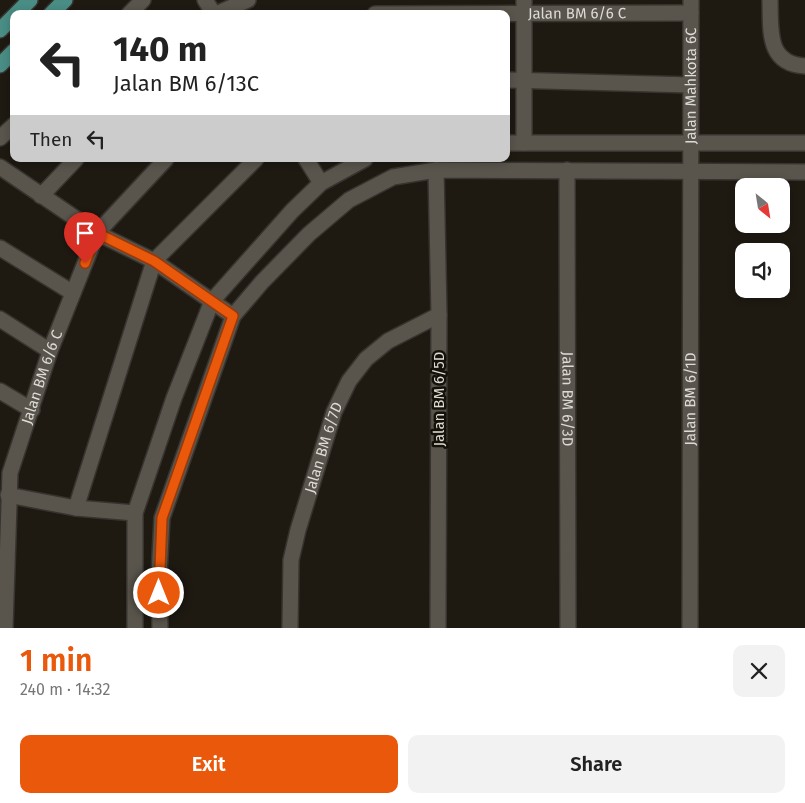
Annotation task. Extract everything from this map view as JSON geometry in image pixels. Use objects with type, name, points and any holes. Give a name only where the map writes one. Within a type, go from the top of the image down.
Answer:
[{"type":"main road","points":[[20,10],[30,0]]},
{"type":"main road","points":[[55,10],[64,0]]},
{"type":"main road","points":[[0,30],[10,20]]},
{"type":"main road","points":[[0,65],[10,55]]},
{"type":"street","points":[[133,10],[144,0]]},
{"type":"street","points":[[224,10],[248,0]]},
{"type":"street","points":[[770,0],[771,40],[774,49],[786,61],[805,66]]},
{"type":"street","points":[[524,7],[524,143]]},
{"type":"street","name":"Jalan BM 6/6 C","points":[[460,10],[524,7],[691,7]]},
{"type":"street","name":"Jalan Mahkota 6C","points":[[691,7],[692,171]]},
{"type":"street","points":[[510,80],[691,85]]},
{"type":"street","points":[[0,138],[10,129]]},
{"type":"street","points":[[510,143],[805,143]]},
{"type":"street","points":[[41,196],[73,162]]},
{"type":"street","name":"Jalan BM 6/6 C","points":[[5,628],[3,542],[8,495],[5,470],[32,410],[50,351],[97,233],[163,162]]},
{"type":"street","points":[[76,508],[154,261],[253,162]]},
{"type":"street","points":[[308,162],[321,183]]},
{"type":"street","points":[[135,628],[135,513],[174,398],[212,301],[292,211],[321,183],[360,162]]},
{"type":"street","points":[[0,167],[97,233],[154,261],[233,316]]},
{"type":"street","points":[[160,628],[159,575],[162,518],[233,316],[262,282],[310,234],[349,200],[393,177],[436,170],[805,172]]},
{"type":"street","name":"Jalan BM 6/5D","points":[[436,170],[439,315],[438,628]]},
{"type":"street","name":"Jalan BM 6/3D","points":[[567,170],[568,628]]},
{"type":"street","name":"Jalan BM 6/1D","points":[[690,628],[692,171]]},
{"type":"street","points":[[0,248],[73,293]]},
{"type":"street","name":"Jalan BM 6/7D","points":[[290,628],[291,560],[308,494],[334,412],[350,381],[366,359],[388,341],[439,315]]},
{"type":"street","points":[[0,319],[50,351]]},
{"type":"street","points":[[0,392],[32,410]]},
{"type":"street","points":[[8,495],[76,508],[135,513]]},
{"type":"route","points":[[85,263],[97,233],[154,261],[233,316],[192,428],[162,518],[159,593]]}]
